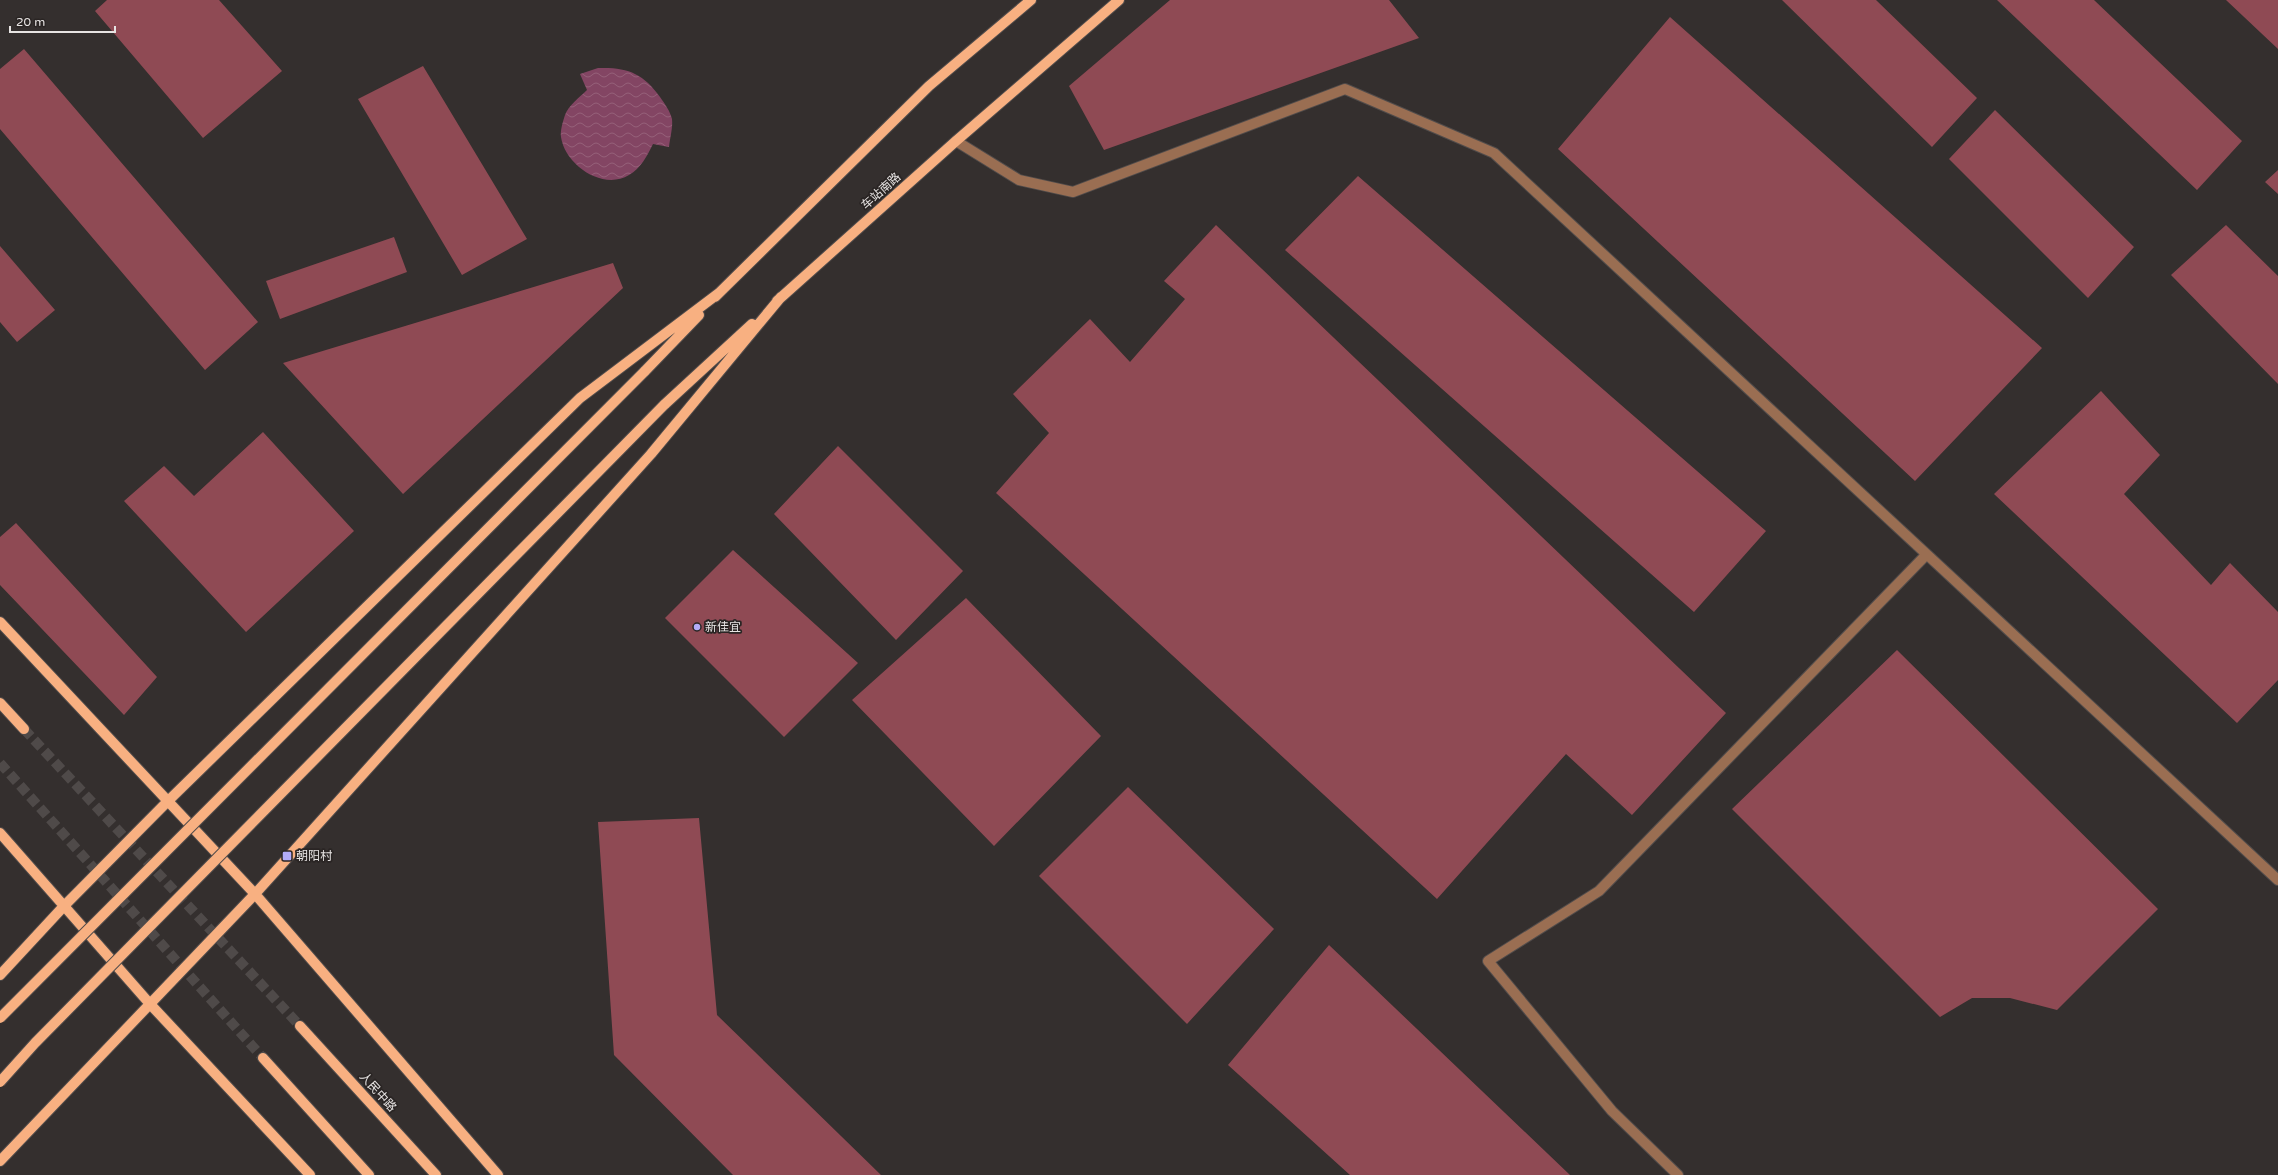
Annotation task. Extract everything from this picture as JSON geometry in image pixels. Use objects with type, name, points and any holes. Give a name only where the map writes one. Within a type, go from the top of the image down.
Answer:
[{"type":"main road","points":[[0,1018],[644,372],[718,293],[929,86],[1031,0]]},
{"type":"main road","name":"车站南路","points":[[0,1082],[35,1043],[664,405],[781,297],[956,141],[1119,0]]},
{"type":"main road","points":[[0,975],[64,906],[167,802],[580,398],[718,293]]},
{"type":"main road","points":[[0,1161],[256,894],[651,454],[781,297]]},
{"type":"main road","points":[[0,622],[167,802],[256,894],[498,1175]]},
{"type":"main road","points":[[0,703],[24,729]]},
{"type":"main road","points":[[0,833],[150,1004],[310,1175]]},
{"type":"main road","name":"人民中路","points":[[300,1026],[436,1175]]},
{"type":"main road","points":[[263,1058],[369,1175]]},
{"type":"street","points":[[956,141],[1019,180],[1073,192],[1345,89],[1494,152],[1926,555],[2278,880]]},
{"type":"street","points":[[1678,1175],[1612,1111],[1488,960],[1599,891],[1926,555]]},
{"type":"water","points":[[598,68],[626,70],[641,77],[660,97],[669,110],[672,119],[669,147],[653,144],[637,169],[629,175],[619,179],[608,180],[597,177],[577,166],[564,147],[561,137],[564,117],[571,105],[587,90],[580,74]]},
{"type":"building","points":[[107,0],[219,0],[282,71],[203,138],[95,11]]},
{"type":"building","points":[[1170,0],[1389,0],[1419,38],[1104,150],[1069,86]]},
{"type":"building","points":[[1782,0],[1876,0],[1977,98],[1932,147]]},
{"type":"building","points":[[1997,0],[2094,0],[2242,141],[2197,190]]},
{"type":"building","points":[[2226,0],[2278,0],[2278,49]]},
{"type":"building","points":[[1670,17],[2042,348],[1915,481],[1558,149]]},
{"type":"building","points":[[24,49],[258,322],[205,370],[0,129],[0,69]]},
{"type":"building","points":[[423,66],[527,239],[462,275],[358,99]]},
{"type":"building","points":[[1995,110],[2134,247],[2088,298],[1949,159]]},
{"type":"building","points":[[2278,170],[2278,194],[2265,182]]},
{"type":"building","points":[[1358,176],[1766,531],[1694,612],[1285,250]]},
{"type":"building","points":[[1216,225],[1726,713],[1632,815],[1566,754],[1437,899],[996,493],[1049,433],[1013,394],[1090,319],[1130,362],[1185,299],[1164,281]]},
{"type":"building","points":[[2226,225],[2278,276],[2278,384],[2171,275]]},
{"type":"building","points":[[394,237],[407,272],[280,319],[266,281]]},
{"type":"building","points":[[0,246],[55,310],[17,342],[0,322]]},
{"type":"building","points":[[613,263],[623,288],[403,494],[283,363]]},
{"type":"building","points":[[2101,391],[2160,455],[2124,494],[2211,585],[2230,563],[2278,612],[2278,680],[2237,723],[1994,494]]},
{"type":"building","points":[[263,432],[354,531],[246,632],[124,501],[164,466],[194,496]]},
{"type":"building","points":[[838,446],[963,571],[896,640],[774,514]]},
{"type":"building","points":[[16,523],[157,677],[124,715],[0,585],[0,537]]},
{"type":"building","points":[[733,550],[858,663],[784,737],[665,618]]},
{"type":"building","points":[[966,598],[1101,736],[994,846],[852,700]]},
{"type":"building","points":[[1897,650],[2158,909],[2057,1010],[2010,998],[1972,998],[1940,1017],[1732,809]]},
{"type":"building","points":[[1128,787],[1274,929],[1187,1024],[1039,876]]},
{"type":"building","points":[[699,818],[717,1015],[881,1175],[733,1175],[614,1055],[598,822]]},
{"type":"building","points":[[1329,945],[1570,1175],[1350,1175],[1228,1065]]},
{"type":"tunnel","points":[[24,729],[300,1026]]},
{"type":"tunnel","points":[[0,763],[263,1058]]},
{"type":"place","name":"新佳宜","points":[[697,627]]},
{"type":"place","name":"朝阳村","points":[[287,856]]}]
